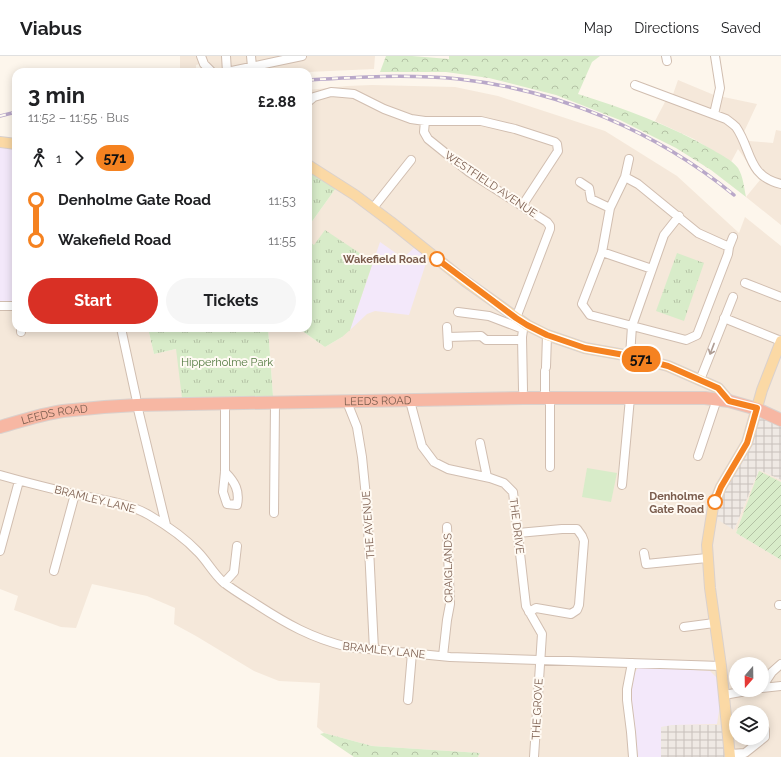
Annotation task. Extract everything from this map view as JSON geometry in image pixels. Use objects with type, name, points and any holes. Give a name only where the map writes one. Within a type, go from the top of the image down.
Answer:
[{"type":"highway","name":"LEEDS ROAD","points":[[0,427],[28,418],[137,401],[224,404],[548,398],[704,398],[729,401],[757,408],[781,420]]},
{"type":"main road","points":[[0,142],[12,144]]},
{"type":"main road","points":[[312,167],[334,180],[373,208],[453,272],[521,323],[547,335],[585,348],[630,356],[668,366],[718,388],[729,401]]},
{"type":"main road","points":[[730,756],[721,666],[714,623],[707,545],[713,507],[721,487],[747,443],[757,408],[781,341]]},
{"type":"street","points":[[200,56],[208,68]]},
{"type":"street","points":[[226,56],[227,68]]},
{"type":"street","points":[[251,56],[252,67]]},
{"type":"street","points":[[247,68],[273,59],[299,56]]},
{"type":"street","points":[[714,114],[720,88],[715,56]]},
{"type":"street","points":[[635,85],[726,119],[735,126],[753,165],[760,173],[771,181],[781,184]]},
{"type":"street","points":[[312,98],[314,96],[331,92],[354,94],[384,109],[411,119],[425,122],[481,121],[515,128],[558,144],[558,151],[522,206]]},
{"type":"street","name":"WESTFIELD AVENUE","points":[[425,122],[424,132],[428,140],[469,172],[547,222],[550,226],[521,323]]},
{"type":"street","points":[[630,159],[625,177],[610,208],[602,252],[582,304],[590,315],[686,340],[697,335],[733,237]]},
{"type":"street","points":[[373,208],[411,160]]},
{"type":"street","points":[[625,177],[638,184],[698,233],[729,247]]},
{"type":"street","points":[[580,182],[589,188],[591,199],[610,208]]},
{"type":"street","points":[[630,356],[632,326],[664,235],[679,216]]},
{"type":"street","points":[[602,252],[652,269]]},
{"type":"street","points":[[745,283],[781,297]]},
{"type":"street","points":[[700,380],[733,297]]},
{"type":"street","points":[[0,306],[12,306]]},
{"type":"street","points":[[458,312],[489,316],[521,323],[523,390]]},
{"type":"street","points":[[724,318],[781,341]]},
{"type":"street","points":[[448,327],[448,346]]},
{"type":"street","points":[[122,332],[166,525]]},
{"type":"street","points":[[547,335],[546,369],[550,467]]},
{"type":"street","points":[[448,337],[481,336],[486,340],[522,340]]},
{"type":"street","points":[[622,485],[630,398]]},
{"type":"street","points":[[698,456],[716,400]]},
{"type":"street","name":"THE DRIVE","points":[[410,401],[422,446],[434,462],[448,468],[487,477],[504,483],[513,492],[526,606],[542,634],[539,660]]},
{"type":"street","name":"THE AVENUE","points":[[347,402],[357,427],[363,464],[367,508],[374,650]]},
{"type":"street","points":[[274,513],[275,403]]},
{"type":"street","points":[[224,404],[225,472]]},
{"type":"street","points":[[480,443],[487,477]]},
{"type":"street","name":"BRAMLEY LANE","points":[[0,475],[19,481],[132,507],[148,514],[166,525],[198,552],[224,583],[286,623],[308,634],[348,647],[443,656],[721,666]]},
{"type":"street","points":[[0,551],[19,481]]},
{"type":"street","points":[[54,571],[75,494]]},
{"type":"street","name":"CRAIGLANDS","points":[[443,656],[446,620],[450,604],[447,526]]},
{"type":"street","points":[[518,533],[577,529],[584,541],[579,605],[577,610],[571,614],[536,608],[529,612]]},
{"type":"street","points":[[224,583],[234,572],[237,546]]},
{"type":"street","points":[[644,553],[646,564],[707,558]]},
{"type":"street","points":[[684,627],[714,623]]},
{"type":"street","points":[[408,700],[412,653]]},
{"type":"street","name":"THE GROVE","points":[[534,757],[539,660]]},
{"type":"street","points":[[632,663],[627,689],[627,700],[633,757]]},
{"type":"street","points":[[769,677],[781,664]]},
{"type":"street","points":[[769,687],[781,686]]},
{"type":"street","points":[[724,695],[729,694]]},
{"type":"street","points":[[730,756],[745,753],[754,745]]},
{"type":"shaded area","points":[[180,56],[375,56],[374,69],[312,72],[312,68],[203,68],[200,64],[196,65],[196,68],[180,68]]},
{"type":"shaded area","points":[[678,80],[714,95],[757,104],[743,134],[749,141],[773,143],[776,130],[781,131],[781,225],[746,197],[760,180],[738,149],[731,162],[694,139],[655,121],[666,100],[671,100]]},
{"type":"shaded area","points":[[372,85],[455,87],[498,96],[605,131],[677,176],[739,233],[745,217],[781,246],[781,426],[761,416],[734,530],[759,470],[781,480],[781,482],[759,472],[736,533],[781,560],[781,757],[478,757],[480,753],[372,746],[324,733],[317,727],[320,683],[279,681],[254,671],[174,624],[175,608],[147,596],[92,584],[76,628],[61,627],[14,610],[18,596],[0,589],[0,303],[12,304],[12,332],[149,332],[154,354],[176,349],[273,396],[268,332],[304,332],[325,347],[342,337],[314,245],[312,243],[312,221],[336,188],[312,174],[312,90]]},
{"type":"shaded area","points":[[0,145],[12,146],[12,304],[0,303]]},
{"type":"shaded area","points":[[380,242],[403,258],[414,248],[428,257],[409,315],[375,311],[367,314],[350,330]]},
{"type":"shaded area","points":[[760,416],[781,426],[781,480],[759,470],[734,530],[715,518],[727,486],[746,453]]},
{"type":"shaded area","points":[[644,667],[710,671],[718,681],[720,705],[717,724],[672,725],[661,727],[661,757],[638,757],[631,696],[634,673],[638,668]]},
{"type":"shaded area","points":[[672,725],[723,725],[726,757],[661,757],[660,727]]},
{"type":"green space","points":[[386,56],[412,56],[449,59],[449,56],[600,56],[592,62],[578,94],[664,125],[723,156],[733,163],[740,171],[746,197],[711,170],[676,148],[620,120],[556,95],[489,78],[446,72],[380,72]]},
{"type":"green space","points":[[312,174],[336,188],[312,221]]},
{"type":"green space","points":[[325,230],[373,262],[350,330],[342,337],[325,347],[304,332],[312,332],[312,243],[314,245]]},
{"type":"green space","points":[[677,253],[704,263],[684,321],[656,311]]},
{"type":"green space","name":"Hipperholme Park","points":[[149,332],[268,332],[273,396],[182,398],[176,349],[154,354]]},
{"type":"green space","points":[[587,468],[617,473],[611,502],[582,497]]},
{"type":"green space","points":[[759,471],[781,482],[781,560],[736,533]]},
{"type":"green space","points":[[324,733],[372,746],[480,753],[478,757],[354,757],[320,734]]},
{"type":"railway","points":[[312,80],[383,76],[440,77],[496,85],[533,93],[604,117],[639,133],[672,151],[704,172],[734,195]]},
{"type":"railway","points":[[0,116],[12,113]]},
{"type":"bus line","name":"571","points":[[437,259],[516,318],[547,335],[585,348],[630,356],[668,366],[718,388],[729,401],[757,408],[747,443],[721,487],[715,502]]},
{"type":"place","name":"Wakefield Road","points":[[437,259]]},
{"type":"place","name":"Denholme Gate Road","points":[[715,502]]}]
